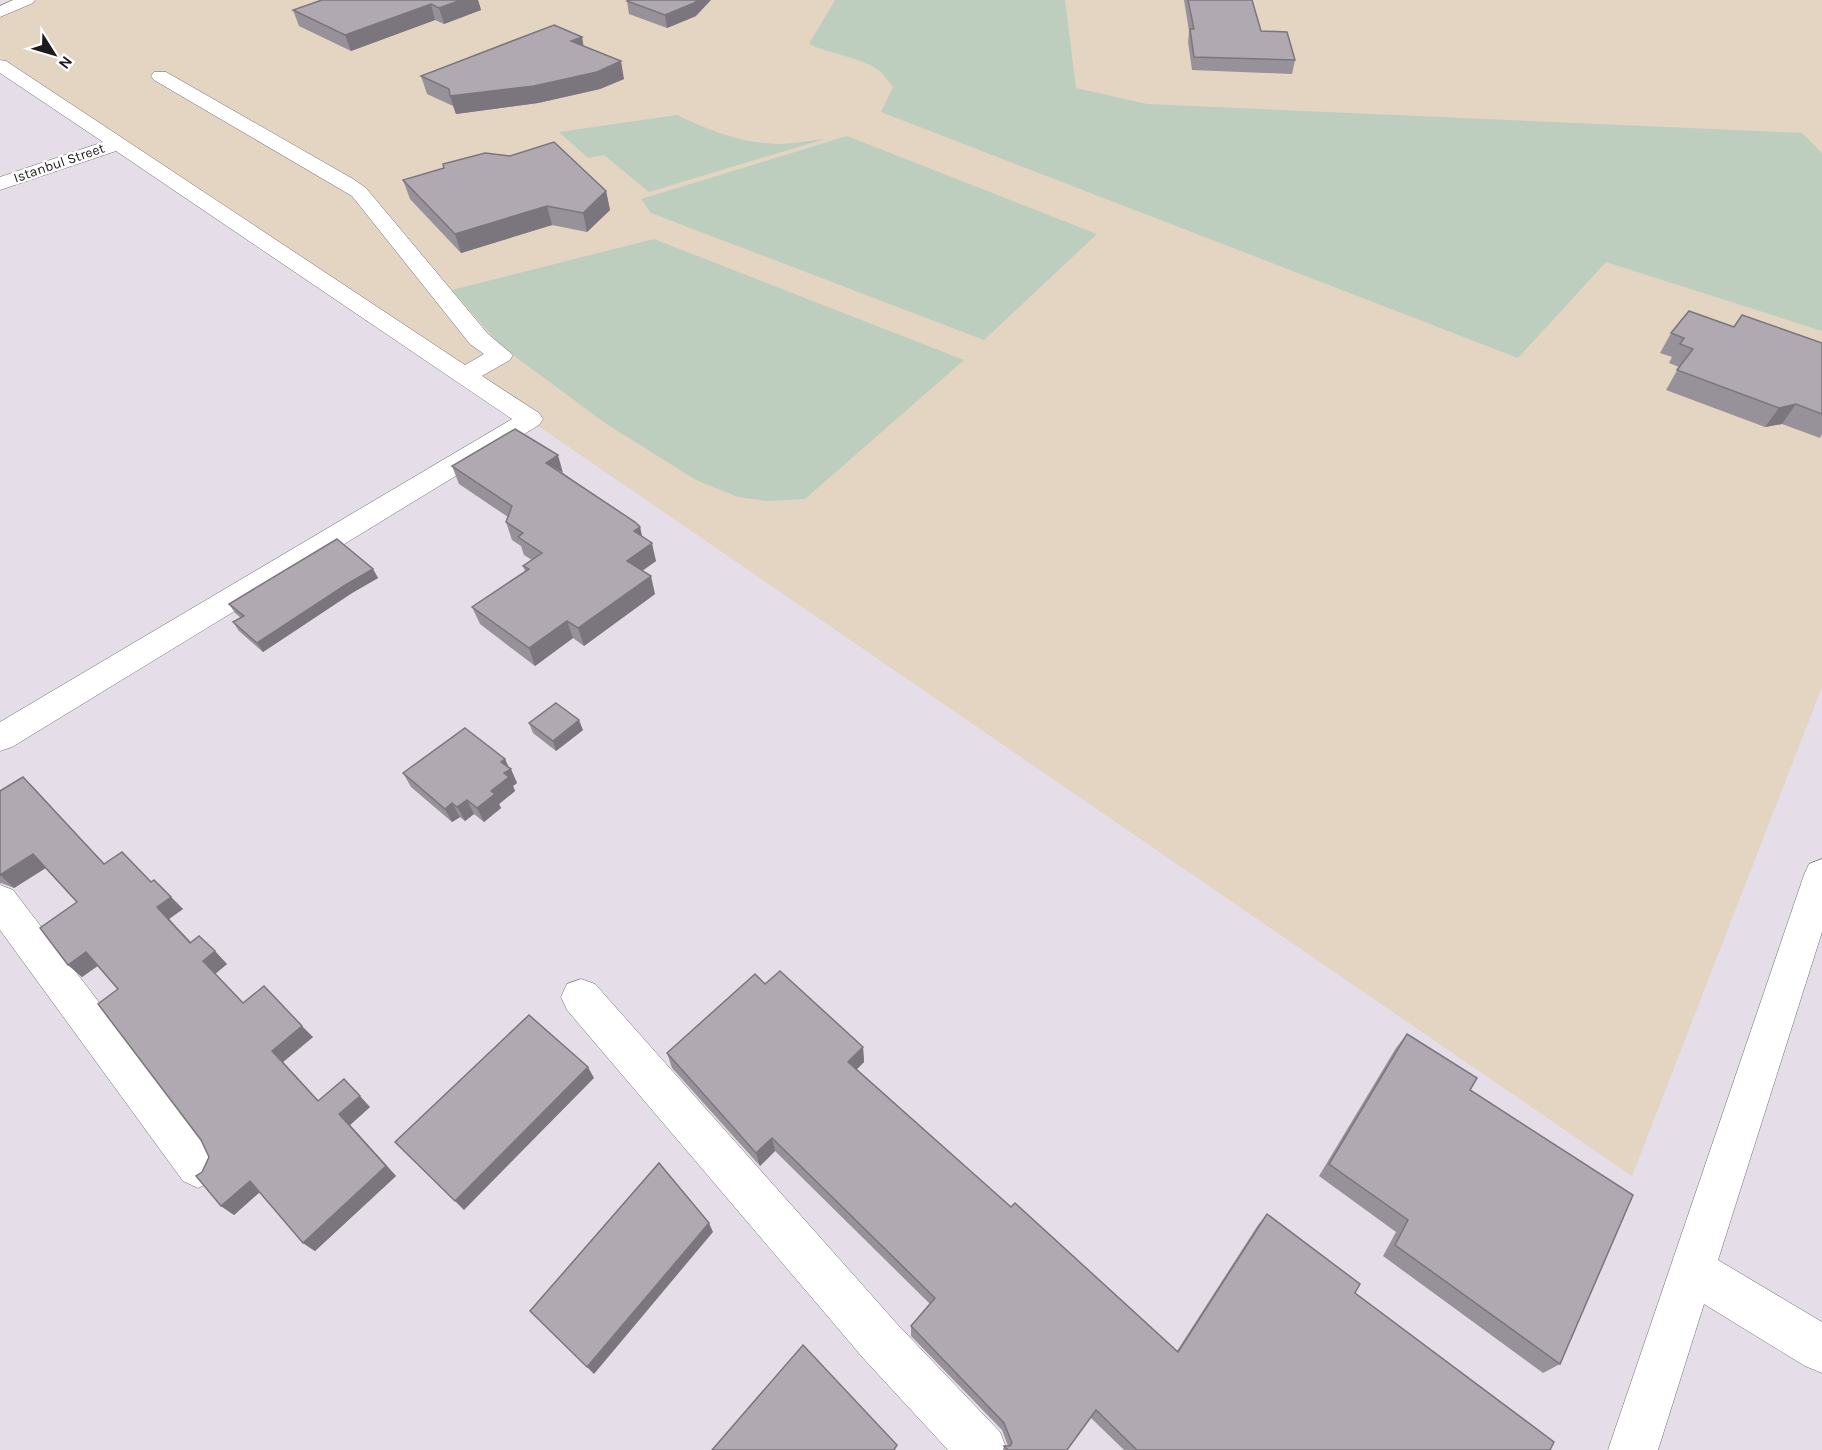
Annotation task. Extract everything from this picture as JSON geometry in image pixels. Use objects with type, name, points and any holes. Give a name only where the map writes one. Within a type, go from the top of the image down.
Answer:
[{"type":"street","points":[[0,12],[27,0]]},
{"type":"street","points":[[0,65],[530,419],[0,738]]},
{"type":"street","points":[[160,76],[358,192],[479,339],[501,356],[464,376]]},
{"type":"street","name":"Istanbul Street","points":[[0,184],[119,143]]},
{"type":"street","points":[[1633,1450],[1822,875]]},
{"type":"street","points":[[0,901],[198,1166]]},
{"type":"street","points":[[581,997],[881,1342],[982,1450]]},
{"type":"street","points":[[1691,1270],[1822,1349]]},
{"type":"shaded area","points":[[35,0],[1822,0],[1822,687],[1632,1176],[0,57],[0,15]]},
{"type":"green space","points":[[835,0],[1065,0],[1076,88],[1147,104],[1802,133],[1822,153],[1822,331],[1606,262],[1518,358],[881,112],[893,87],[881,72],[864,62],[809,44]]},
{"type":"green space","points":[[677,115],[739,139],[785,144],[825,139],[649,192],[604,155],[588,158],[559,132]]},
{"type":"green space","points":[[847,136],[1097,234],[984,340],[651,213],[641,199]]},
{"type":"green space","points":[[654,239],[964,360],[805,499],[767,501],[738,497],[696,480],[608,425],[501,346],[452,290]]},
{"type":"building","points":[[322,0],[461,0],[439,8],[431,4],[345,35],[293,10]]},
{"type":"building","points":[[698,0],[665,15],[627,1]]},
{"type":"building","points":[[1188,0],[1252,0],[1261,31],[1287,32],[1295,60],[1194,57],[1190,29],[1194,29]]},
{"type":"building","points":[[554,25],[582,37],[571,41],[621,61],[597,72],[534,86],[450,96],[449,89],[421,76]]},
{"type":"building","points":[[554,142],[606,191],[583,213],[547,206],[455,234],[403,180],[444,168],[443,164],[485,153],[510,156]]},
{"type":"building","points":[[1689,311],[1734,327],[1742,315],[1822,343],[1822,414],[1796,404],[1779,408],[1677,370],[1693,349],[1680,344],[1684,338],[1671,333]]},
{"type":"building","points":[[515,429],[558,455],[546,463],[635,522],[640,527],[634,531],[652,543],[627,561],[651,576],[578,628],[567,621],[529,648],[472,607],[529,569],[523,566],[542,553],[518,537],[523,533],[506,522],[512,506],[452,466]]},
{"type":"building","points":[[337,539],[373,569],[257,643],[233,622],[244,616],[229,604]]},
{"type":"building","points":[[556,703],[579,720],[553,741],[529,723]]},
{"type":"building","points":[[465,728],[505,759],[501,762],[511,769],[504,773],[509,777],[491,791],[495,794],[477,808],[467,800],[457,807],[452,803],[445,809],[403,773]]},
{"type":"building","points":[[23,777],[104,864],[122,852],[151,882],[154,880],[171,897],[157,907],[190,943],[199,936],[215,951],[203,961],[243,1003],[264,986],[302,1026],[272,1051],[318,1101],[344,1079],[360,1096],[339,1114],[386,1166],[303,1243],[250,1181],[221,1206],[196,1176],[202,1172],[209,1157],[201,1140],[98,1004],[118,989],[86,952],[68,965],[40,928],[77,902],[33,854],[0,875],[0,791]]},
{"type":"building","points":[[780,971],[863,1047],[848,1062],[1011,1207],[1015,1203],[1178,1352],[1267,1214],[1360,1284],[1355,1293],[1554,1442],[1550,1450],[1137,1450],[1096,1410],[1067,1450],[1008,1450],[1004,1446],[1010,1446],[1012,1443],[1004,1423],[911,1326],[935,1298],[772,1138],[756,1153],[667,1053],[755,974],[765,984]]},
{"type":"building","points":[[529,1015],[588,1067],[455,1201],[395,1142]]},
{"type":"building","points":[[1407,1034],[1477,1078],[1470,1090],[1633,1195],[1560,1364],[1395,1245],[1408,1220],[1329,1164]]},
{"type":"building","points":[[659,1163],[709,1223],[587,1367],[530,1311]]},
{"type":"building","points":[[803,1345],[897,1445],[894,1450],[712,1450]]}]
